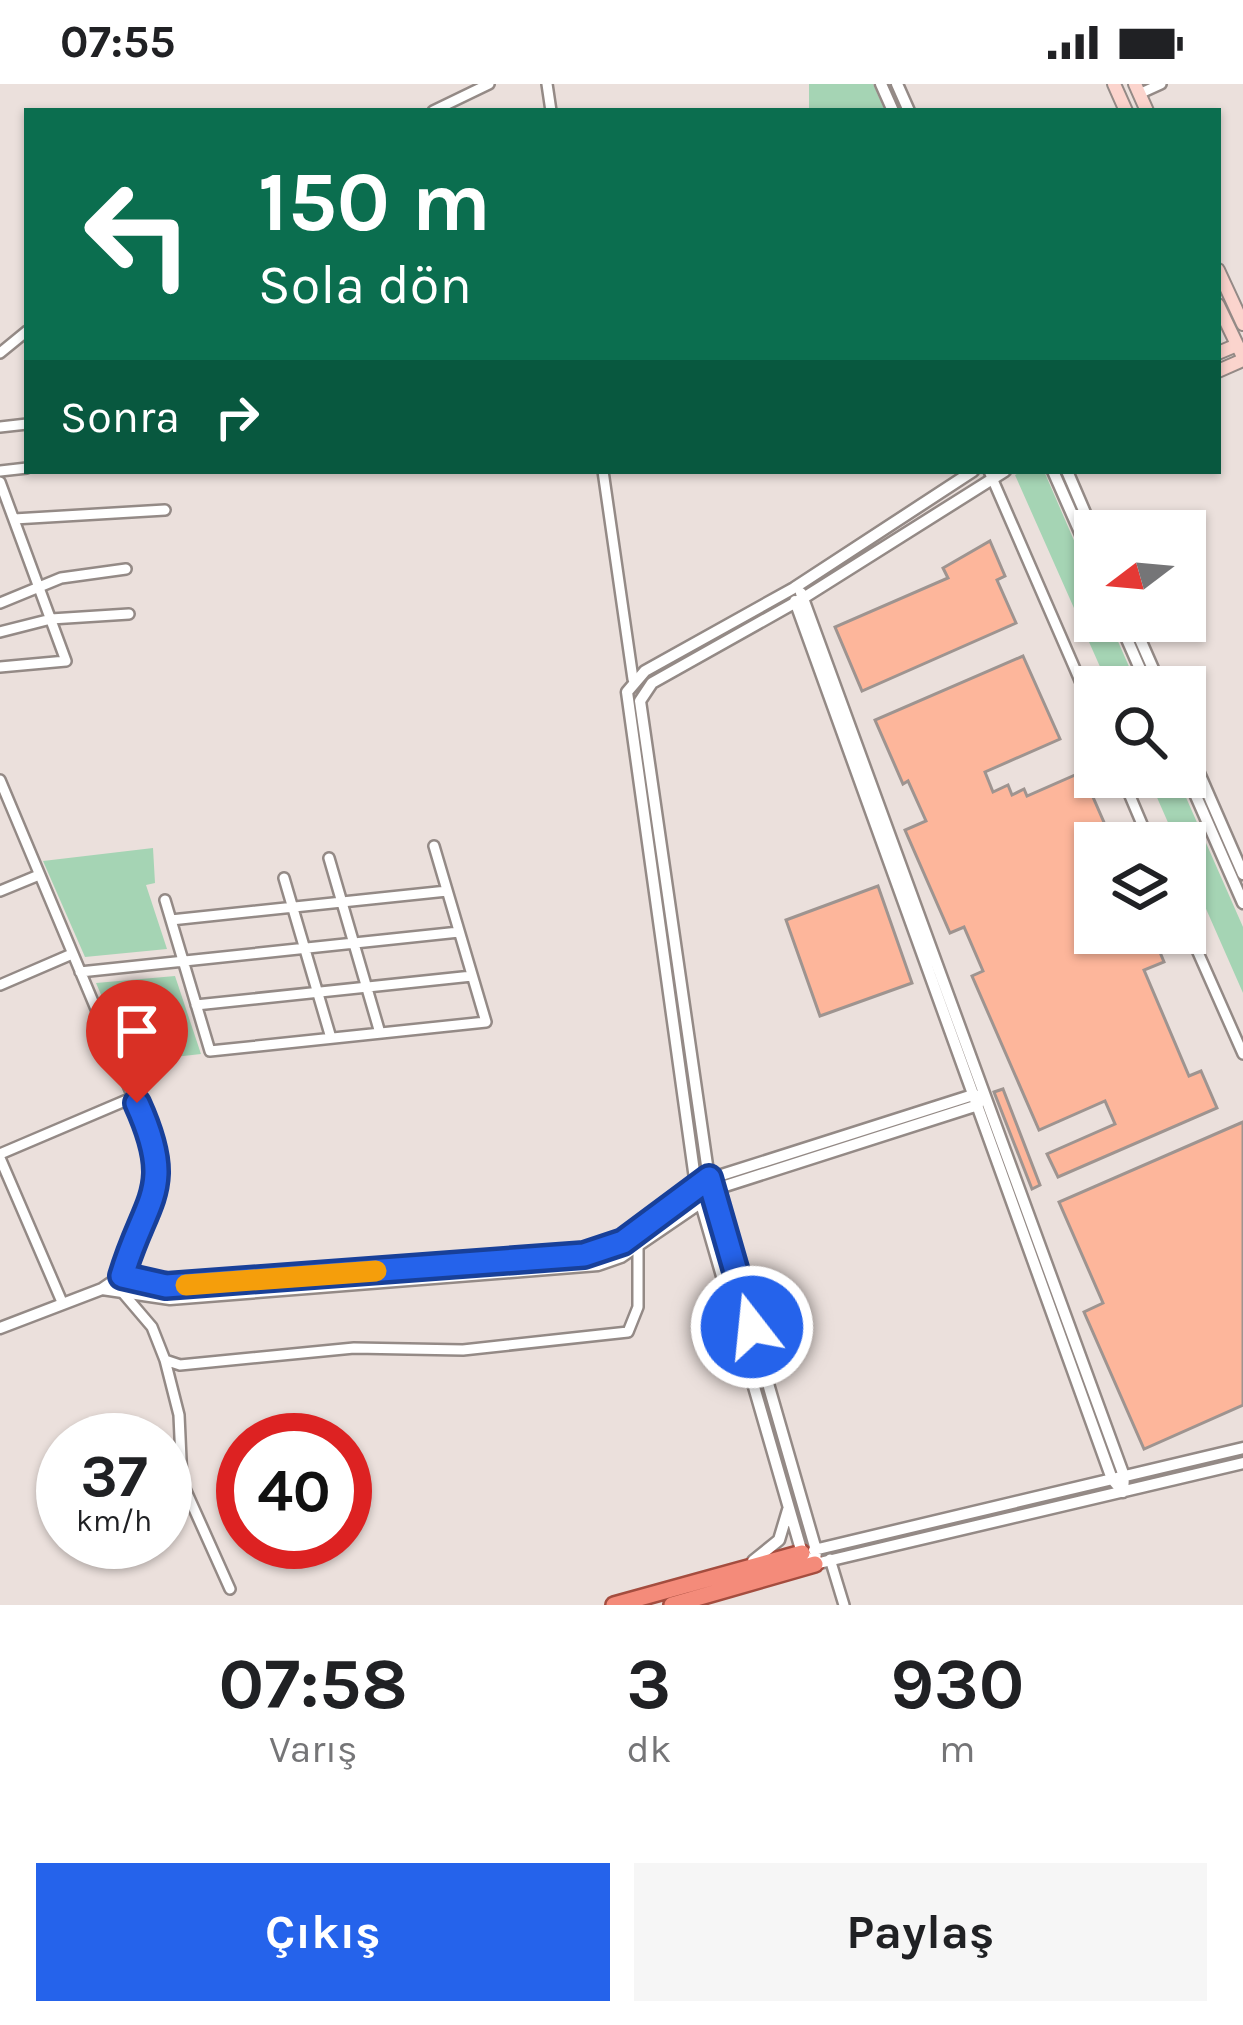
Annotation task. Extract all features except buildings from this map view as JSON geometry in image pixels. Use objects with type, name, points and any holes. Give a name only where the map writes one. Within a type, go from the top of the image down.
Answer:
[{"type":"highway","points":[[614,1605],[738,1567],[816,1556]]},
{"type":"highway","points":[[672,1605],[816,1556]]},
{"type":"main road","points":[[1221,276],[1241,318]]},
{"type":"main road","points":[[1221,311],[1241,350]]},
{"type":"street","points":[[440,108],[488,84]]},
{"type":"street","points":[[1137,89],[1161,84]]},
{"type":"street","points":[[603,474],[633,680],[626,703],[696,1186],[788,1507],[844,1605]]},
{"type":"street","points":[[633,680],[794,588],[969,474]]},
{"type":"street","points":[[816,1556],[712,1193],[640,701],[652,683],[800,600],[990,474],[1074,667]]},
{"type":"street","points":[[1054,474],[1074,518]]},
{"type":"street","points":[[1068,474],[1084,510]]},
{"type":"street","points":[[0,482],[66,661],[0,667]]},
{"type":"street","points":[[14,518],[165,510]]},
{"type":"street","points":[[0,603],[61,578],[126,569]]},
{"type":"street","points":[[794,588],[1123,1492]]},
{"type":"street","points":[[0,632],[51,619],[129,614]]},
{"type":"street","points":[[0,780],[151,1140],[158,1184],[122,1276],[0,1328]]},
{"type":"street","points":[[1206,789],[1243,874]]},
{"type":"street","points":[[1197,798],[1243,903]]},
{"type":"street","points":[[0,813],[12,808]]},
{"type":"street","points":[[165,900],[210,1051],[486,1022],[434,847]]},
{"type":"street","points":[[329,858],[380,1033]]},
{"type":"street","points":[[0,891],[40,874]]},
{"type":"street","points":[[284,878],[331,1038]]},
{"type":"street","points":[[171,920],[447,891]]},
{"type":"street","points":[[80,972],[459,932]]},
{"type":"street","points":[[0,985],[72,954]]},
{"type":"street","points":[[1199,954],[1243,1054]]},
{"type":"street","points":[[196,1005],[472,976]]},
{"type":"street","points":[[62,1302],[0,1156],[134,1097]]},
{"type":"street","points":[[122,1276],[166,1286],[584,1255],[623,1242],[709,1178],[978,1100]]},
{"type":"street","points":[[102,1288],[170,1299],[589,1267],[638,1246],[712,1193],[978,1100]]},
{"type":"street","points":[[165,1360],[185,1365],[354,1348],[463,1349],[621,1334],[636,1319],[638,1246]]},
{"type":"street","points":[[123,1293],[152,1327],[165,1360],[178,1415],[182,1482],[230,1589]]},
{"type":"street","points":[[816,1556],[1243,1448]]},
{"type":"street","points":[[816,1556],[1243,1463]]},
{"type":"street","points":[[738,1567],[776,1544],[788,1507]]},
{"type":"green space","points":[[809,84],[873,84],[884,108],[809,108]]},
{"type":"green space","points":[[1017,474],[1045,474],[1074,540],[1074,608]]},
{"type":"green space","points":[[1089,642],[1118,642],[1129,666],[1100,666]]},
{"type":"green space","points":[[1157,798],[1186,798],[1197,822],[1168,822]]},
{"type":"green space","points":[[1206,843],[1243,927],[1243,993],[1206,909]]},
{"type":"green space","points":[[153,848],[155,883],[146,885],[167,949],[85,957],[43,861]]},
{"type":"green space","points":[[175,976],[201,1054],[130,1062],[96,983]]},
{"type":"slow traffic","points":[[186,1285],[376,1271]]},
{"type":"route","points":[[137,1103],[151,1140],[158,1184],[122,1276],[166,1286],[584,1255],[623,1242],[709,1178],[752,1327]]}]
